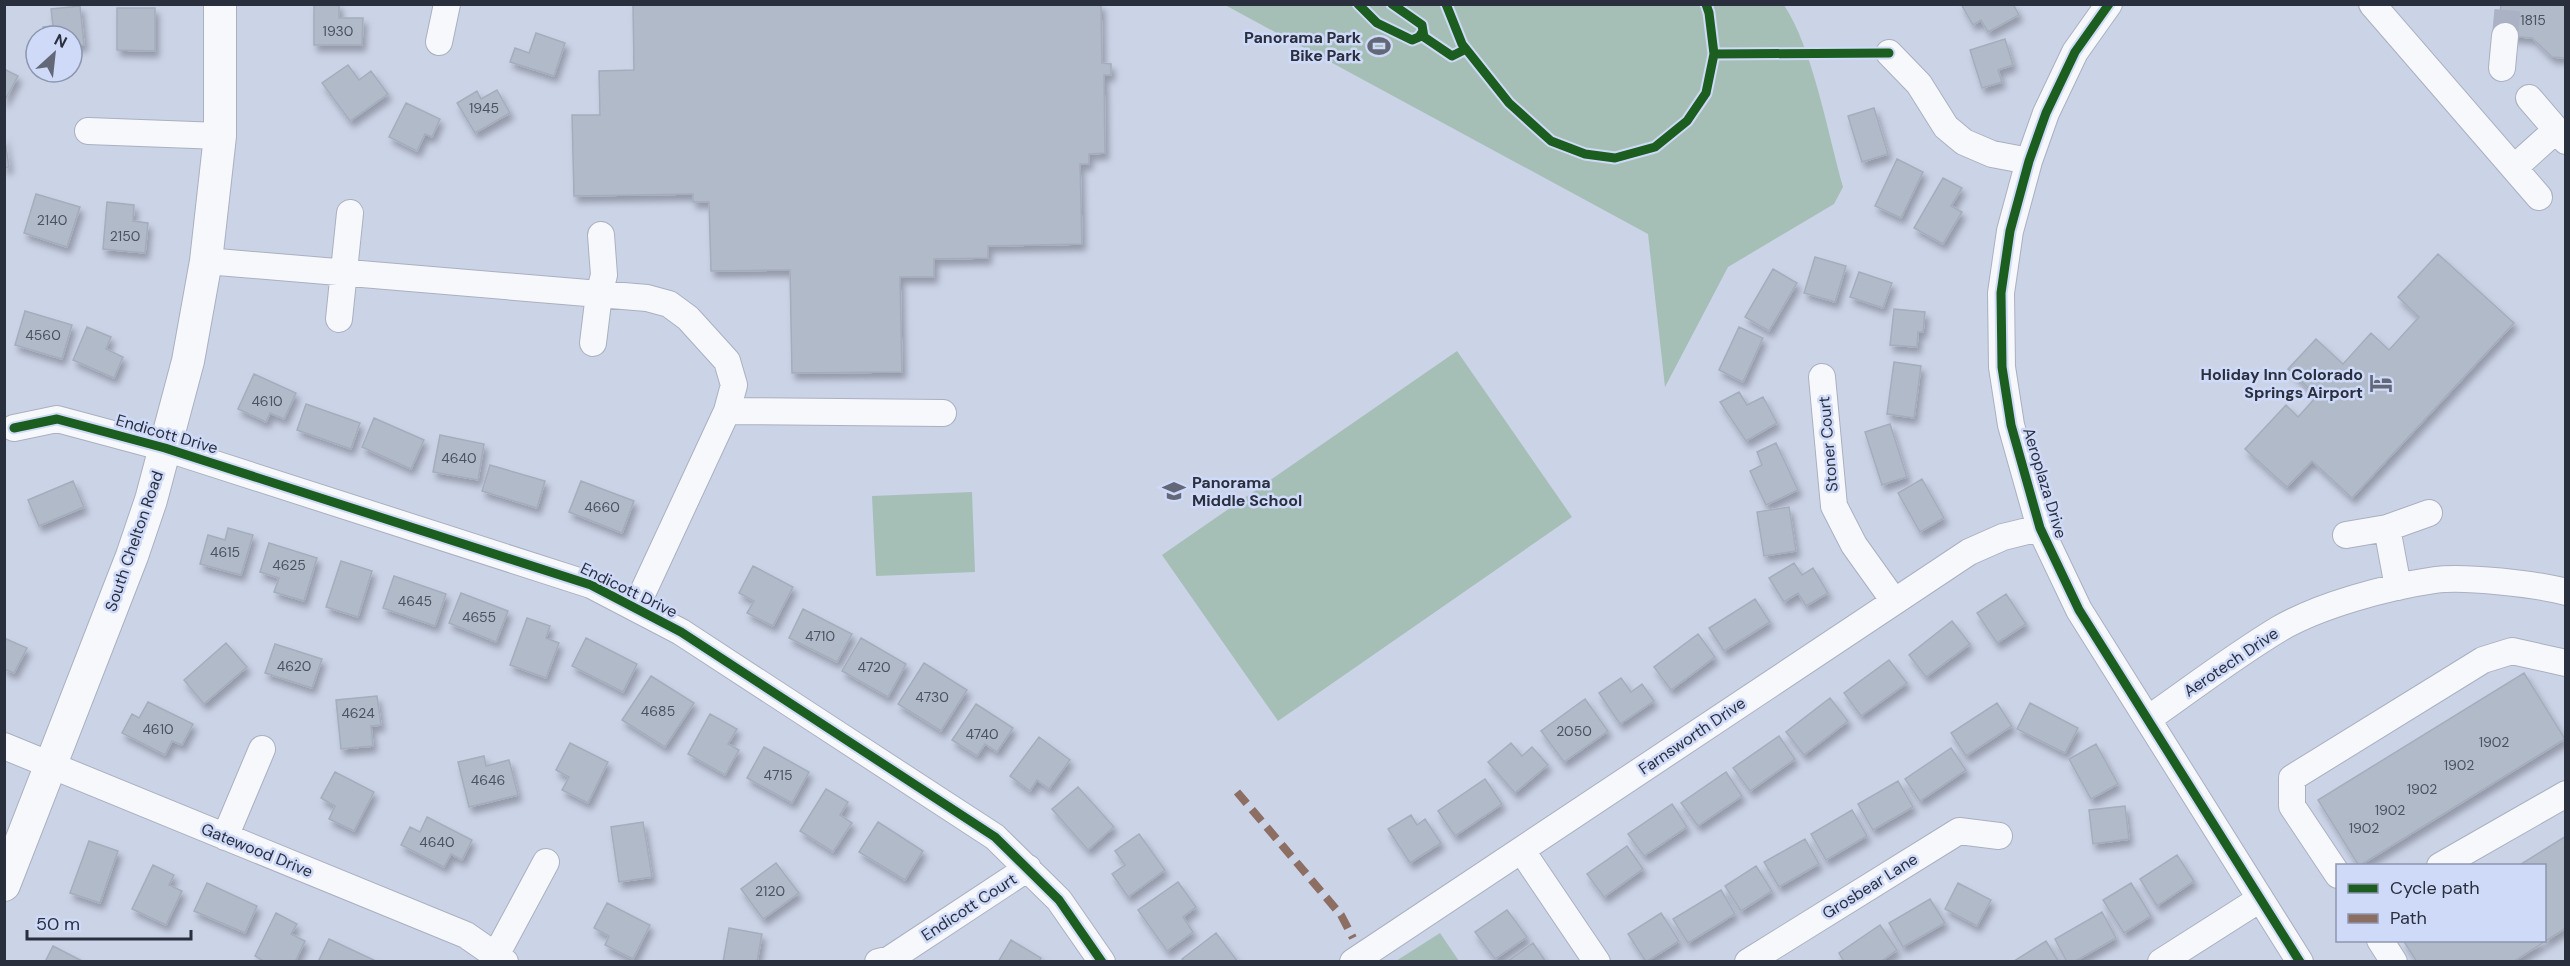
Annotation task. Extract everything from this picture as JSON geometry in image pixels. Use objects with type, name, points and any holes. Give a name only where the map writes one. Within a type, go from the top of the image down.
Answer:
[{"type":"main road","name":"South Chelton Road","points":[[4,885],[132,556],[165,448],[188,361],[206,261],[220,136],[220,4]]},
{"type":"street","points":[[439,42],[447,4]]},
{"type":"street","name":"Aeroplaza Drive","points":[[2109,4],[2075,52],[2046,113],[2029,161],[2010,231],[2001,293],[2002,367],[2011,425],[2040,528],[2079,610],[2300,962]]},
{"type":"street","points":[[2372,4],[2539,197]]},
{"type":"street","points":[[2502,68],[2505,36]]},
{"type":"street","points":[[1889,52],[1919,84],[1946,128],[1964,142],[1992,154],[2029,161]]},
{"type":"street","points":[[2514,168],[2561,135],[2529,98]]},
{"type":"street","points":[[88,131],[220,136]]},
{"type":"street","points":[[339,319],[350,213]]},
{"type":"street","points":[[593,343],[599,294],[604,275],[601,235]]},
{"type":"street","points":[[206,261],[599,294],[658,301],[669,304],[688,318],[727,361],[734,385],[727,411],[636,607]]},
{"type":"street","name":"Stoner Court","points":[[1822,377],[1834,506],[1854,545],[1894,601]]},
{"type":"street","points":[[727,411],[943,413]]},
{"type":"street","name":"Endicott Drive","points":[[14,428],[57,419],[165,448],[591,585],[636,607],[681,632],[995,837],[1059,900],[1102,962]]},
{"type":"street","points":[[2346,535],[2387,528],[2429,513]]},
{"type":"street","name":"Farnsworth Drive","points":[[1353,962],[1969,552],[2003,537],[2040,528]]},
{"type":"street","points":[[2387,528],[2398,587]]},
{"type":"street","name":"Aerotech Drive","points":[[2148,719],[2280,628],[2335,605],[2398,587],[2447,580],[2488,581],[2553,588],[2565,592]]},
{"type":"street","points":[[2336,873],[2292,806],[2292,778],[2483,660],[2512,651],[2565,663]]},
{"type":"street","name":"Gatewood Drive","points":[[4,746],[466,935],[500,958]]},
{"type":"street","points":[[225,837],[262,749]]},
{"type":"street","points":[[2443,864],[2565,794]]},
{"type":"street","name":"Grosbear Lane","points":[[1748,962],[1959,831],[1999,836]]},
{"type":"street","points":[[1522,851],[1597,962]]},
{"type":"street","points":[[500,958],[546,861]]},
{"type":"street","name":"Endicott Court","points":[[878,962],[890,959],[1028,868]]},
{"type":"street","points":[[2161,962],[2260,899]]},
{"type":"street","points":[[2381,942],[2394,962]]},
{"type":"green space","points":[[1225,5],[1784,5],[1794,23],[1811,68],[1843,187],[1834,204],[1728,267],[1665,387],[1648,234]]},
{"type":"green space","points":[[1457,351],[1572,517],[1278,721],[1162,555]]},
{"type":"green space","points":[[972,492],[975,572],[876,576],[872,496]]},
{"type":"green space","points":[[1440,933],[1459,961],[1396,961]]},
{"type":"building","points":[[314,4],[339,4],[339,18],[363,18],[362,45],[314,45]]},
{"type":"building","points":[[633,4],[1101,4],[1102,63],[1111,64],[1111,75],[1104,75],[1105,153],[1089,154],[1089,164],[1080,164],[1082,244],[988,246],[988,258],[934,259],[934,277],[900,277],[902,372],[792,373],[790,270],[711,271],[709,202],[693,202],[693,194],[574,196],[572,115],[600,115],[599,71],[634,70]]},
{"type":"building","points":[[1961,4],[2013,4],[2019,15],[1988,32],[1981,20],[1973,25]]},
{"type":"building","points":[[2501,4],[2566,4],[2566,58],[2552,57],[2532,38],[2498,35]]},
{"type":"building","points":[[80,6],[82,24],[53,24],[51,9]]},
{"type":"building","points":[[117,8],[155,8],[155,51],[117,50]]},
{"type":"building","points":[[536,33],[565,43],[554,76],[510,62],[515,48],[529,53]]},
{"type":"building","points":[[2005,39],[2013,65],[1998,70],[2002,82],[1982,88],[1970,50]]},
{"type":"building","points":[[348,65],[359,80],[371,71],[388,94],[350,121],[322,83]]},
{"type":"building","points":[[4,69],[18,76],[4,102]]},
{"type":"building","points":[[497,90],[510,113],[475,133],[457,103],[477,91],[481,99]]},
{"type":"building","points":[[406,103],[440,119],[432,137],[425,134],[417,151],[389,137]]},
{"type":"building","points":[[1874,108],[1888,154],[1862,162],[1848,116]]},
{"type":"building","points":[[4,135],[9,167],[4,168]]},
{"type":"building","points":[[1897,159],[1923,172],[1901,218],[1875,206]]},
{"type":"building","points":[[1943,178],[1962,188],[1951,206],[1962,212],[1943,244],[1914,228]]},
{"type":"building","points":[[36,194],[80,207],[67,247],[24,233]]},
{"type":"building","points":[[107,202],[134,205],[133,221],[148,223],[145,253],[103,249]]},
{"type":"building","name":"Holiday Inn Colorado Springs Airport","points":[[2438,254],[2514,323],[2352,498],[2312,461],[2287,487],[2245,449],[2286,405],[2298,417],[2317,396],[2288,369],[2316,339],[2343,364],[2371,333],[2389,350],[2419,317],[2398,297]]},
{"type":"building","points":[[1815,257],[1846,266],[1835,302],[1804,293]]},
{"type":"building","points":[[1773,269],[1797,283],[1769,331],[1745,317]]},
{"type":"building","points":[[1859,272],[1892,283],[1883,308],[1850,297]]},
{"type":"building","points":[[1894,309],[1925,312],[1923,332],[1918,332],[1917,347],[1890,345]]},
{"type":"building","points":[[25,311],[72,325],[62,359],[15,345]]},
{"type":"building","points":[[87,327],[111,337],[106,349],[123,357],[114,378],[73,360]]},
{"type":"building","points":[[1739,327],[1763,338],[1743,382],[1719,370]]},
{"type":"building","points":[[1894,362],[1921,366],[1914,418],[1887,414]]},
{"type":"building","points":[[254,374],[296,393],[284,419],[270,413],[266,422],[238,409]]},
{"type":"building","points":[[1739,392],[1747,405],[1763,397],[1777,423],[1746,441],[1720,402]]},
{"type":"building","points":[[306,404],[360,423],[351,449],[297,430]]},
{"type":"building","points":[[374,418],[424,440],[411,469],[362,447]]},
{"type":"building","points":[[1890,424],[1907,477],[1882,485],[1865,432]]},
{"type":"building","points":[[440,435],[484,444],[478,480],[433,472]]},
{"type":"building","points":[[1776,443],[1798,490],[1766,505],[1750,471],[1762,465],[1757,452]]},
{"type":"building","points":[[490,465],[545,481],[537,508],[482,491]]},
{"type":"building","points":[[1922,479],[1944,518],[1920,532],[1898,493]]},
{"type":"building","points":[[73,481],[84,507],[39,526],[28,500]]},
{"type":"building","points":[[581,481],[634,501],[622,533],[569,512]]},
{"type":"building","points":[[1789,507],[1796,551],[1764,556],[1757,512]]},
{"type":"building","points":[[228,528],[253,535],[241,575],[200,564],[208,535],[225,540]]},
{"type":"building","points":[[269,543],[317,558],[304,601],[274,592],[279,578],[260,572]]},
{"type":"building","points":[[341,561],[372,571],[358,617],[326,607]]},
{"type":"building","points":[[1794,563],[1802,575],[1813,568],[1828,593],[1806,606],[1798,593],[1784,602],[1769,578]]},
{"type":"building","points":[[753,566],[793,587],[773,626],[747,613],[754,601],[739,593]]},
{"type":"building","points":[[394,576],[446,594],[435,626],[383,608]]},
{"type":"building","points":[[461,593],[508,611],[496,642],[449,623]]},
{"type":"building","points":[[2006,594],[2026,624],[1997,643],[1977,613]]},
{"type":"building","points":[[1755,599],[1770,622],[1724,651],[1709,628]]},
{"type":"building","points":[[803,609],[852,634],[837,662],[789,638]]},
{"type":"building","points":[[527,618],[550,626],[546,638],[559,643],[546,678],[510,665]]},
{"type":"building","points":[[1952,621],[1970,644],[1926,677],[1909,655]]},
{"type":"building","points":[[1698,634],[1715,657],[1671,690],[1654,667]]},
{"type":"building","points":[[4,638],[27,648],[14,673],[4,669]]},
{"type":"building","points":[[586,638],[637,664],[623,692],[572,666]]},
{"type":"building","points":[[861,638],[906,664],[888,697],[842,671]]},
{"type":"building","points":[[226,643],[247,667],[204,704],[184,680]]},
{"type":"building","points":[[275,644],[322,659],[312,688],[265,673]]},
{"type":"building","points":[[1889,660],[1907,683],[1861,716],[1844,693]]},
{"type":"building","points":[[924,663],[967,690],[941,731],[898,704]]},
{"type":"building","points":[[2524,673],[2565,739],[2362,864],[2358,864],[2318,800]]},
{"type":"building","points":[[651,676],[694,703],[665,747],[622,720]]},
{"type":"building","points":[[1621,678],[1631,692],[1642,684],[1654,701],[1620,724],[1599,693]]},
{"type":"building","points":[[377,696],[381,725],[371,726],[373,746],[341,749],[336,700]]},
{"type":"building","points":[[1830,698],[1848,721],[1804,755],[1786,732]]},
{"type":"building","points":[[1585,699],[1608,731],[1564,762],[1541,731]]},
{"type":"building","points":[[148,702],[193,724],[182,745],[172,741],[165,755],[122,733],[132,714],[139,718]]},
{"type":"building","points":[[1997,703],[2012,726],[1966,756],[1951,733]]},
{"type":"building","points":[[2030,703],[2078,728],[2065,753],[2017,729]]},
{"type":"building","points":[[976,704],[1013,728],[997,752],[985,744],[977,756],[952,740]]},
{"type":"building","points":[[710,714],[737,729],[728,744],[739,750],[725,775],[688,754]]},
{"type":"building","points":[[1779,736],[1795,759],[1750,791],[1733,768]]},
{"type":"building","points":[[1039,737],[1070,760],[1049,789],[1037,780],[1030,791],[1010,776]]},
{"type":"building","points":[[570,743],[608,762],[588,803],[562,790],[569,777],[556,770]]},
{"type":"building","points":[[1511,743],[1522,756],[1532,747],[1548,765],[1515,793],[1488,762]]},
{"type":"building","points":[[2096,744],[2118,784],[2091,799],[2069,759]]},
{"type":"building","points":[[764,747],[809,772],[792,803],[747,778]]},
{"type":"building","points":[[1951,748],[1966,770],[1920,801],[1905,779]]},
{"type":"building","points":[[484,756],[486,766],[509,760],[518,795],[469,807],[458,762]]},
{"type":"building","points":[[335,772],[374,792],[354,831],[329,819],[335,806],[321,798]]},
{"type":"building","points":[[1726,772],[1742,796],[1698,826],[1681,803]]},
{"type":"building","points":[[1485,779],[1502,804],[1455,836],[1438,811]]},
{"type":"building","points":[[1898,781],[1913,807],[1873,830],[1858,804]]},
{"type":"building","points":[[1078,787],[1114,827],[1088,850],[1052,809]]},
{"type":"building","points":[[826,789],[848,802],[840,815],[852,823],[833,852],[800,831]]},
{"type":"building","points":[[1672,804],[1687,827],[1644,856],[1628,834]]},
{"type":"building","points":[[2125,806],[2129,839],[2093,844],[2089,810]]},
{"type":"building","points":[[1852,810],[1867,836],[1826,860],[1811,834]]},
{"type":"building","points":[[1411,815],[1417,825],[1425,819],[1441,843],[1410,863],[1388,829]]},
{"type":"building","points":[[427,817],[472,840],[462,860],[451,854],[444,867],[401,845],[410,827],[420,832]]},
{"type":"building","points":[[643,822],[652,877],[619,882],[611,827]]},
{"type":"building","points":[[878,822],[923,851],[905,880],[859,852]]},
{"type":"building","points":[[1139,834],[1165,870],[1128,897],[1112,874],[1125,865],[1115,851]]},
{"type":"building","points":[[2566,836],[2566,928],[2546,941],[2546,864],[2521,864]]},
{"type":"building","points":[[1805,839],[1819,864],[1779,887],[1764,862]]},
{"type":"building","points":[[89,841],[118,851],[100,903],[70,893]]},
{"type":"building","points":[[1627,846],[1643,869],[1604,897],[1587,874]]},
{"type":"building","points":[[2177,855],[2194,881],[2157,906],[2140,879]]},
{"type":"building","points":[[776,863],[799,893],[763,919],[741,889]]},
{"type":"building","points":[[153,865],[174,875],[169,885],[182,891],[166,925],[132,909]]},
{"type":"building","points":[[1756,866],[1772,891],[1741,911],[1725,886]]},
{"type":"building","points":[[1178,882],[1196,907],[1183,917],[1193,932],[1167,951],[1138,910]]},
{"type":"building","points":[[207,883],[257,906],[245,933],[194,911]]},
{"type":"building","points":[[1958,883],[1991,900],[1977,926],[1945,909]]},
{"type":"building","points":[[2131,883],[2151,916],[2124,933],[2103,900]]},
{"type":"building","points":[[1721,890],[1735,914],[1688,943],[1673,919]]},
{"type":"building","points":[[1930,899],[1945,923],[1903,947],[1889,923]]},
{"type":"building","points":[[607,903],[650,925],[633,959],[605,945],[609,936],[594,928]]},
{"type":"building","points":[[1507,910],[1527,937],[1495,959],[1475,932]]},
{"type":"building","points":[[2102,912],[2116,938],[2074,962],[2067,962],[2055,939]]},
{"type":"building","points":[[276,913],[297,924],[291,934],[305,941],[295,962],[265,962],[255,956]]},
{"type":"building","points":[[1661,913],[1679,941],[1646,962],[1628,934]]},
{"type":"building","points":[[1880,925],[1897,950],[1880,962],[1844,962],[1839,953]]},
{"type":"building","points":[[729,928],[762,934],[757,962],[723,962]]},
{"type":"building","points":[[1216,933],[1238,962],[1185,962],[1182,959]]},
{"type":"building","points":[[329,939],[374,960],[373,962],[318,962]]},
{"type":"building","points":[[1011,940],[1041,958],[1039,962],[998,962]]},
{"type":"building","points":[[2046,941],[2059,962],[2014,961]]},
{"type":"building","points":[[2404,942],[2544,942],[2513,962],[2417,962]]},
{"type":"building","points":[[1533,943],[1546,962],[1508,962],[1508,961]]},
{"type":"building","points":[[53,946],[84,962],[45,962]]},
{"type":"tunnel","points":[[2505,36],[2508,4]]},
{"type":"marked path","points":[[1237,792],[1341,915],[1353,938]]},
{"type":"cycle path","points":[[1358,4],[1377,23],[1412,40],[1419,37],[1423,31]]},
{"type":"cycle path","points":[[1392,4],[1422,25],[1424,37],[1452,56],[1466,49]]},
{"type":"cycle path","points":[[1446,4],[1462,44],[1509,103],[1551,141],[1585,154],[1615,158],[1655,147],[1687,121],[1706,93],[1714,54],[1706,4]]},
{"type":"cycle path","points":[[2109,4],[2075,52],[2046,113],[2029,161],[2010,231],[2001,293],[2002,367],[2011,425],[2040,528],[2079,610],[2300,962]]},
{"type":"cycle path","points":[[1714,54],[1889,53]]},
{"type":"cycle path","points":[[14,428],[57,419],[165,448],[591,585],[681,632],[995,837],[1059,900],[1102,962]]},
{"type":"place","name":"Panorama Park Bike Park","points":[[1379,46]]},
{"type":"place","name":"Holiday Inn Colorado Springs Airport","points":[[2381,383]]},
{"type":"place","name":"Panorama Middle School","points":[[1174,491]]}]
